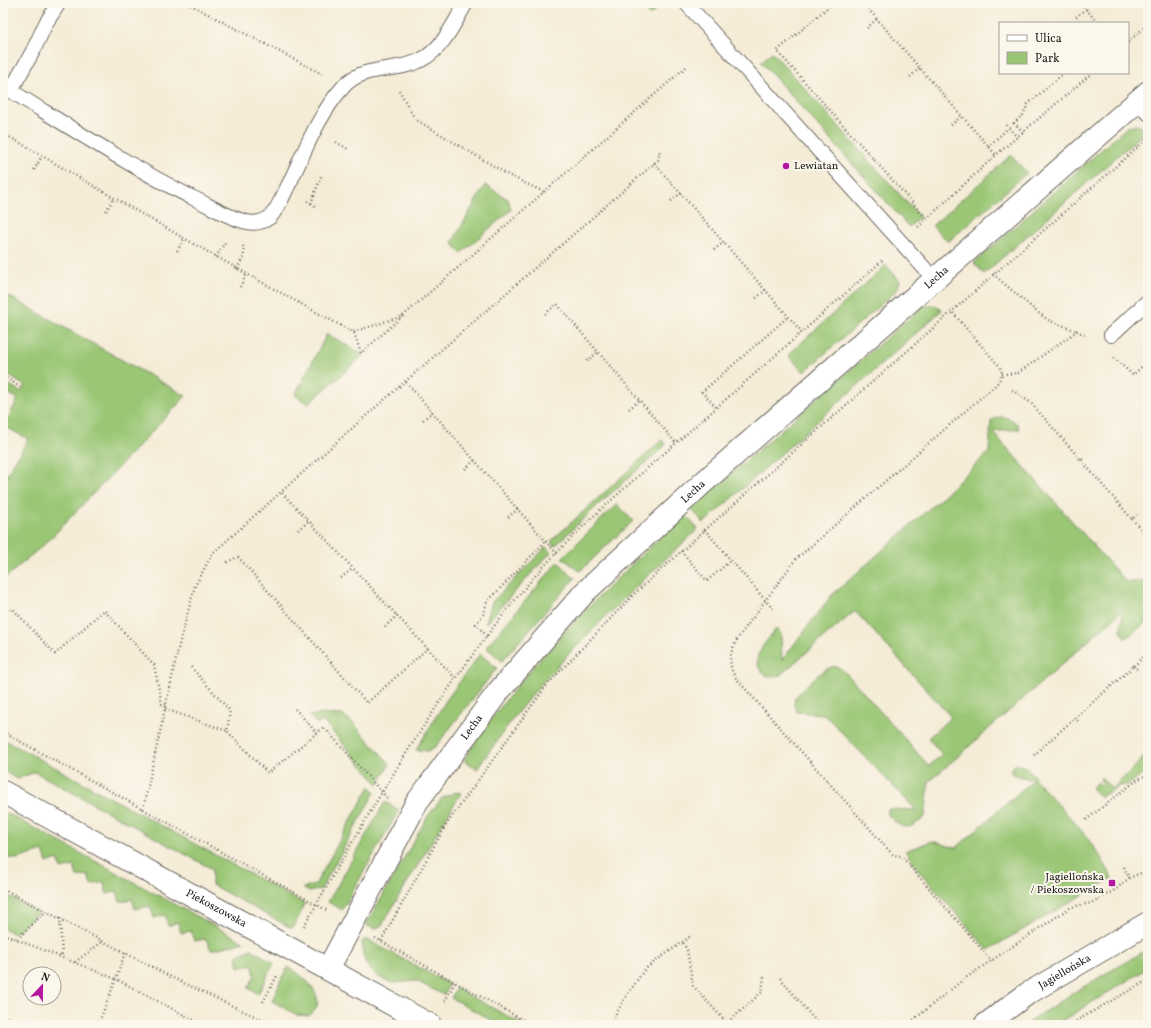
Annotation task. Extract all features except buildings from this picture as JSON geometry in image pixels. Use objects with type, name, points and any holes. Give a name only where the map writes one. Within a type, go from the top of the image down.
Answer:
[{"type":"street","name":"Lecha","points":[[328,969],[412,811],[438,772],[493,698],[585,592],[705,481],[935,280],[1144,103]]},
{"type":"street","name":"Piekoszowska","points":[[3,792],[430,1025]]},
{"type":"street","name":"Jagiellońska","points":[[985,1025],[1026,994],[1148,923]]},
{"type":"lane","points":[[59,3],[46,23],[33,51],[7,88],[121,159],[182,192],[228,215],[247,222],[260,223],[270,216],[279,204],[317,127],[344,85],[350,80],[366,72],[410,65],[422,60],[441,44],[466,3]]},
{"type":"lane","points":[[686,3],[935,280]]},
{"type":"lane","points":[[1111,335],[1148,301]]},
{"type":"path","points":[[188,3],[344,85]]},
{"type":"path","points":[[833,3],[777,51],[927,219]]},
{"type":"path","points":[[863,3],[996,155]]},
{"type":"path","points":[[1081,3],[1097,22]]},
{"type":"path","points":[[1076,16],[1086,8]]},
{"type":"path","points":[[867,28],[877,19]]},
{"type":"path","points":[[1129,41],[1148,24]]},
{"type":"path","points":[[3,133],[216,258],[353,332],[361,353],[686,67]]},
{"type":"path","points":[[910,77],[920,68]]},
{"type":"path","points":[[1023,132],[1013,122],[1023,115],[1028,104],[1063,74]]},
{"type":"path","points":[[902,243],[996,155],[1091,74]]},
{"type":"path","points":[[398,88],[415,120],[512,177],[544,192]]},
{"type":"path","points":[[951,125],[962,116]]},
{"type":"path","points":[[988,147],[1007,127],[1017,137]]},
{"type":"path","points":[[381,941],[446,825],[546,686],[624,604],[681,551],[953,313],[993,274],[1148,138]]},
{"type":"path","points":[[332,140],[348,149]]},
{"type":"path","points":[[143,809],[165,709],[195,586],[216,549],[282,493],[658,160],[660,149]]},
{"type":"path","points":[[34,170],[42,156]]},
{"type":"path","points":[[654,163],[802,332]]},
{"type":"path","points":[[671,201],[681,193]]},
{"type":"path","points":[[106,211],[114,198]]},
{"type":"path","points":[[311,203],[315,206]]},
{"type":"path","points":[[177,251],[184,239]]},
{"type":"path","points":[[216,258],[222,244],[228,239]]},
{"type":"path","points":[[237,269],[245,252],[240,241]]},
{"type":"path","points":[[714,250],[724,242]]},
{"type":"path","points":[[993,274],[1048,320],[1091,337]]},
{"type":"path","points":[[240,287],[246,275]]},
{"type":"path","points":[[756,298],[766,290]]},
{"type":"path","points":[[545,314],[556,304],[676,443]]},
{"type":"path","points":[[953,313],[1000,367],[1002,374],[997,383],[984,396],[795,560],[765,599],[731,649],[730,665],[735,677],[893,855],[901,856],[992,961]]},
{"type":"path","points":[[353,332],[403,316]]},
{"type":"path","points":[[716,407],[702,392],[789,316]]},
{"type":"path","points":[[1002,374],[1018,373],[1077,331]]},
{"type":"path","points":[[587,362],[598,352]]},
{"type":"path","points":[[1110,354],[1133,375],[1148,361]]},
{"type":"path","points":[[3,376],[22,388]]},
{"type":"path","points":[[406,382],[557,554]]},
{"type":"path","points":[[1012,390],[1031,403],[1148,537]]},
{"type":"path","points":[[629,409],[640,400]]},
{"type":"path","points":[[423,420],[432,412]]},
{"type":"path","points":[[1081,460],[1085,457]]},
{"type":"path","points":[[465,469],[475,460]]},
{"type":"path","points":[[282,493],[455,678]]},
{"type":"path","points":[[508,517],[518,509]]},
{"type":"path","points":[[1132,519],[1137,515]]},
{"type":"path","points":[[298,530],[309,521]]},
{"type":"path","points":[[705,530],[773,609]]},
{"type":"path","points":[[487,636],[476,624],[484,613],[487,602],[546,541]]},
{"type":"path","points":[[681,551],[706,581],[731,560]]},
{"type":"path","points":[[227,562],[238,557],[368,703],[428,648]]},
{"type":"path","points":[[341,578],[353,568]]},
{"type":"path","points":[[3,611],[7,608],[13,609],[55,654],[104,610],[154,665],[159,696],[162,704],[166,705]]},
{"type":"path","points":[[385,626],[397,615]]},
{"type":"path","points":[[1034,755],[1148,653]]},
{"type":"path","points":[[1134,666],[1137,669]]},
{"type":"path","points":[[191,667],[230,711],[227,731]]},
{"type":"path","points":[[165,709],[227,731],[268,773],[324,727],[387,798],[412,811]]},
{"type":"path","points":[[295,709],[317,733]]},
{"type":"path","points":[[1075,718],[1078,721]]},
{"type":"path","points":[[3,732],[332,914]]},
{"type":"path","points":[[236,740],[240,737]]},
{"type":"path","points":[[1086,820],[1137,780],[1148,774]]},
{"type":"path","points":[[1124,867],[1130,878]]},
{"type":"path","points":[[907,1025],[964,979],[1072,907],[1091,903],[1115,890],[1130,878],[1148,870]]},
{"type":"path","points":[[3,889],[45,912],[60,918],[102,942],[273,1025]]},
{"type":"path","points":[[301,932],[316,905]]},
{"type":"path","points":[[16,939],[45,912]]},
{"type":"path","points":[[60,918],[62,957]]},
{"type":"path","points":[[3,934],[116,979],[203,1025]]},
{"type":"path","points":[[369,934],[532,1025]]},
{"type":"path","points":[[610,1025],[623,1001],[645,969],[661,956],[683,943],[692,935]]},
{"type":"path","points":[[75,962],[102,942]]},
{"type":"path","points":[[683,943],[687,950],[693,986],[727,1023],[762,992],[764,975]]},
{"type":"path","points":[[98,1025],[125,953]]},
{"type":"path","points":[[263,1002],[280,970]]},
{"type":"path","points":[[780,978],[819,1025]]},
{"type":"path","points":[[1069,1025],[1148,980]]},
{"type":"path","points":[[3,1016],[23,1025]]},
{"type":"green space","points":[[643,3],[663,3],[650,16]]},
{"type":"green space","points":[[772,52],[920,217],[909,227],[761,62]]},
{"type":"green space","points":[[1136,125],[1148,129],[984,274],[974,263],[1127,127]]},
{"type":"green space","points":[[1011,155],[1027,173],[948,242],[932,226]]},
{"type":"green space","points":[[485,185],[508,199],[511,210],[461,253],[452,243]]},
{"type":"green space","points":[[886,265],[900,281],[896,291],[804,372],[788,355]]},
{"type":"green space","points":[[3,293],[186,396],[49,540],[3,580],[3,473],[7,475],[28,439],[4,426],[18,399],[3,390],[3,381],[21,392],[25,386],[3,372]]},
{"type":"green space","points":[[934,305],[942,310],[704,523],[691,509],[922,307]]},
{"type":"green space","points":[[327,334],[364,355],[308,404],[295,395]]},
{"type":"green space","points":[[999,417],[1012,420],[1018,425],[1019,429],[993,432],[1126,582],[1148,581],[1148,621],[1125,639],[1121,631],[1122,611],[929,782],[925,817],[914,825],[906,827],[898,824],[888,815],[888,809],[916,810],[824,714],[797,712],[794,704],[795,698],[809,683],[822,673],[828,669],[838,667],[848,675],[929,766],[942,754],[928,738],[951,717],[855,611],[779,676],[770,677],[764,674],[758,666],[758,656],[760,650],[775,630],[778,630],[781,634],[782,660],[831,596],[939,500],[989,452],[991,421]]},
{"type":"green space","points":[[662,440],[666,445],[600,503],[555,546],[551,541]]},
{"type":"green space","points":[[617,504],[633,521],[580,571],[562,558]]},
{"type":"green space","points":[[685,515],[698,529],[609,613],[566,657],[525,703],[477,769],[464,760],[497,711],[544,654],[589,606]]},
{"type":"green space","points":[[546,547],[551,552],[486,623],[492,602]]},
{"type":"green space","points":[[558,562],[575,578],[502,661],[486,647]]},
{"type":"green space","points":[[480,654],[497,668],[436,746],[428,751],[416,750],[445,702]]},
{"type":"green space","points":[[324,714],[342,715],[350,720],[390,764],[378,784],[323,721],[317,724],[309,716]]},
{"type":"green space","points":[[3,739],[305,904],[294,927],[291,928],[212,885],[212,869],[35,772],[17,779],[3,771]]},
{"type":"green space","points":[[1148,752],[1148,772],[1127,785],[1120,786],[1100,797],[1091,788],[1097,782],[1102,785],[1103,783],[1100,780],[1101,777],[1112,789]]},
{"type":"green space","points":[[1016,764],[1026,767],[1031,772],[1036,780],[1078,826],[1097,851],[1112,878],[988,950],[919,871],[905,851],[932,841],[956,848],[1033,780],[1012,774],[1010,770]]},
{"type":"green space","points":[[370,786],[375,792],[321,889],[309,892],[303,888],[315,885]]},
{"type":"green space","points":[[456,792],[461,793],[382,925],[375,929],[366,925],[428,816],[442,798]]},
{"type":"green space","points":[[385,802],[399,810],[342,910],[328,902]]},
{"type":"green space","points":[[3,811],[244,942],[211,950],[206,939],[194,941],[191,931],[181,933],[178,922],[168,926],[165,915],[154,918],[150,906],[135,909],[132,899],[120,902],[117,891],[107,894],[104,882],[91,885],[88,875],[77,877],[74,866],[61,869],[58,859],[47,863],[43,851],[17,859],[3,857]]},
{"type":"green space","points":[[3,893],[38,912],[15,934],[3,928]]},
{"type":"green space","points":[[366,939],[449,984],[444,995],[416,981],[392,983],[378,977],[367,966],[363,955],[362,941]]},
{"type":"green space","points":[[251,949],[274,963],[258,994],[248,988],[255,975],[252,964],[240,968],[236,956]]},
{"type":"green space","points":[[1148,949],[1148,968],[1055,1025],[1024,1025],[1076,991]]},
{"type":"green space","points":[[288,967],[308,982],[317,996],[318,1003],[315,1010],[308,1016],[297,1015],[272,1001],[281,979]]},
{"type":"green space","points":[[456,988],[524,1025],[500,1025],[451,998]]},
{"type":"place","name":"Lewiatan","points":[[786,166]]},
{"type":"place","name":"Jagiellońska / Piekoszowska","points":[[1112,883]]}]
